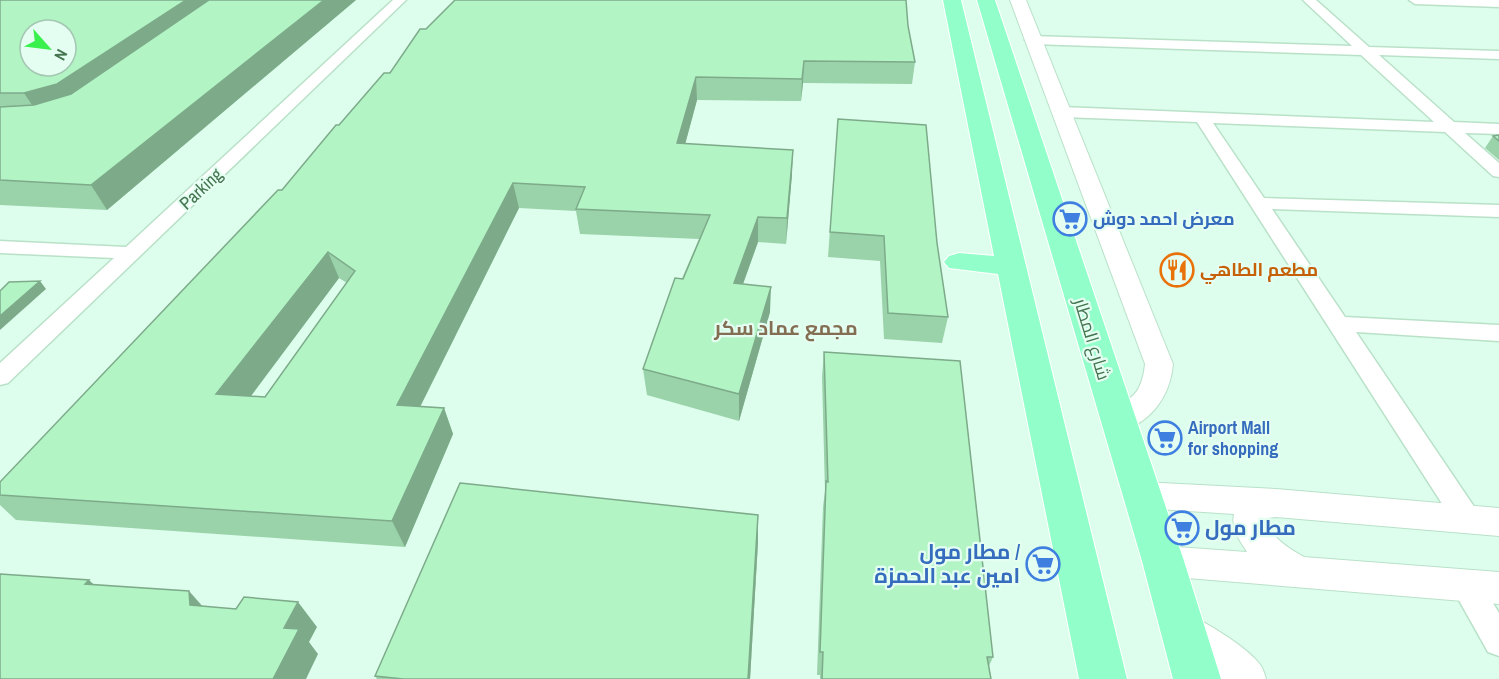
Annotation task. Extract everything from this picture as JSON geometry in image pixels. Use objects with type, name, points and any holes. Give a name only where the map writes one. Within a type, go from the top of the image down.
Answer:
[{"type":"main road","points":[[952,0],[1102,679]]},
{"type":"main road","name":"شارع المطار","points":[[986,0],[1142,495],[1197,679]]},
{"type":"main road","points":[[959,262],[1011,266]]},
{"type":"street","name":"Parking","points":[[0,376],[400,0]]},
{"type":"street","points":[[1018,0],[1159,364],[1158,378],[1146,403],[1118,422]]},
{"type":"street","points":[[1309,0],[1499,172]]},
{"type":"street","points":[[1415,0],[1490,2],[1499,10]]},
{"type":"street","points":[[1032,40],[1499,55]]},
{"type":"street","points":[[1062,112],[1499,129]]},
{"type":"street","points":[[1202,118],[1337,324],[1483,520]]},
{"type":"street","points":[[1258,203],[1499,211]]},
{"type":"street","points":[[0,247],[133,253]]},
{"type":"street","points":[[1337,324],[1499,333]]},
{"type":"street","points":[[1142,495],[1276,503],[1483,520]]},
{"type":"street","points":[[1276,503],[1266,503],[1256,508],[1250,515],[1249,525],[1253,537],[1274,559],[1305,572]]},
{"type":"street","points":[[1162,561],[1482,587],[1499,641]]},
{"type":"street","points":[[1182,629],[1222,656],[1247,679]]},
{"type":"building","points":[[0,0],[186,0],[78,70],[78,18],[18,18],[18,78],[66,78],[57,84],[24,93],[0,93]]},
{"type":"building","points":[[209,0],[324,0],[91,185],[0,180],[0,107],[34,105],[71,94]]},
{"type":"building","points":[[455,0],[906,0],[915,62],[804,61],[802,79],[696,77],[677,143],[793,150],[787,218],[758,217],[734,283],[771,287],[739,394],[643,369],[675,278],[683,279],[710,215],[576,209],[585,187],[513,183],[397,405],[444,408],[392,521],[0,495],[0,482],[278,190],[282,190],[336,125],[339,125],[384,73],[390,73],[420,29],[426,29]],"holes":[[[328,252],[355,271],[265,397],[216,394]]]},
{"type":"building","points":[[838,119],[926,125],[937,243],[948,317],[888,313],[884,236],[830,232]]},
{"type":"building","points":[[40,281],[0,316],[0,291],[9,282]]},
{"type":"building","points":[[824,352],[960,361],[993,657],[987,657],[991,679],[822,679],[823,652],[820,652],[826,481],[828,482]]},
{"type":"building","points":[[460,483],[758,515],[748,679],[403,679],[375,676]]},
{"type":"building","points":[[0,574],[89,580],[85,584],[189,591],[190,605],[236,609],[244,597],[298,602],[284,628],[299,629],[273,679],[0,679]]},
{"type":"place","name":"معرض احمد دوش","points":[[1070,219]]},
{"type":"place","name":"مطعم الطاهي","points":[[1177,270]]},
{"type":"place","name":"Airport Mall for shopping","points":[[1165,438]]},
{"type":"place","name":"مطار مول","points":[[1182,528]]},
{"type":"place","name":"مطار مول / امين عبد الحمزة","points":[[1043,564]]},
{"type":"district","name":"مجمع عماد سكر","points":[[786,328]]}]
